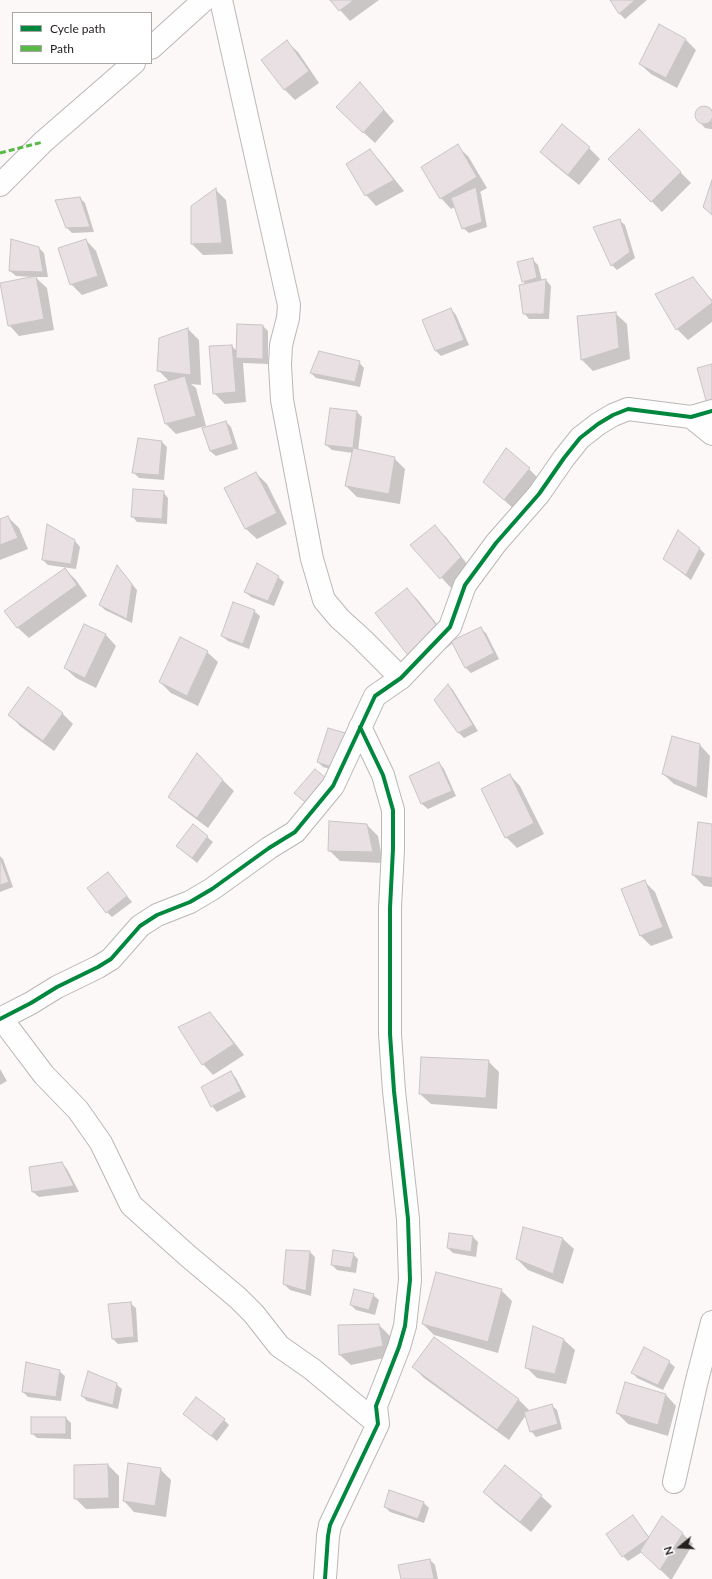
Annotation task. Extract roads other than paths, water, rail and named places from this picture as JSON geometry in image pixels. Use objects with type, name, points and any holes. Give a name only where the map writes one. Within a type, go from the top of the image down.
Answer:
[{"type":"street","points":[[152,47],[204,0]]},
{"type":"street","points":[[221,0],[289,305],[288,318],[281,345],[280,365],[282,400],[312,559],[324,600],[339,618],[401,678]]},
{"type":"street","points":[[0,185],[43,142],[133,64]]},
{"type":"street","points":[[378,1424],[312,1369],[279,1346],[254,1314],[238,1298],[131,1205],[101,1143],[86,1121],[78,1110],[44,1075],[1,1019],[57,987],[111,959],[140,926],[157,915],[190,902],[212,889],[269,848],[295,832],[333,786],[375,696],[401,678],[450,627],[465,585],[496,543],[539,494],[580,438],[598,424],[613,415],[628,409],[691,417],[712,410]]},
{"type":"street","points":[[691,417],[712,434]]},
{"type":"street","points":[[325,1579],[330,1525],[378,1424],[376,1406],[399,1347],[405,1326],[410,1280],[408,1219],[394,1091],[390,1034],[390,908],[394,842],[393,810],[383,775],[360,727]]},
{"type":"street","points":[[674,1482],[696,1384],[712,1322]]}]
